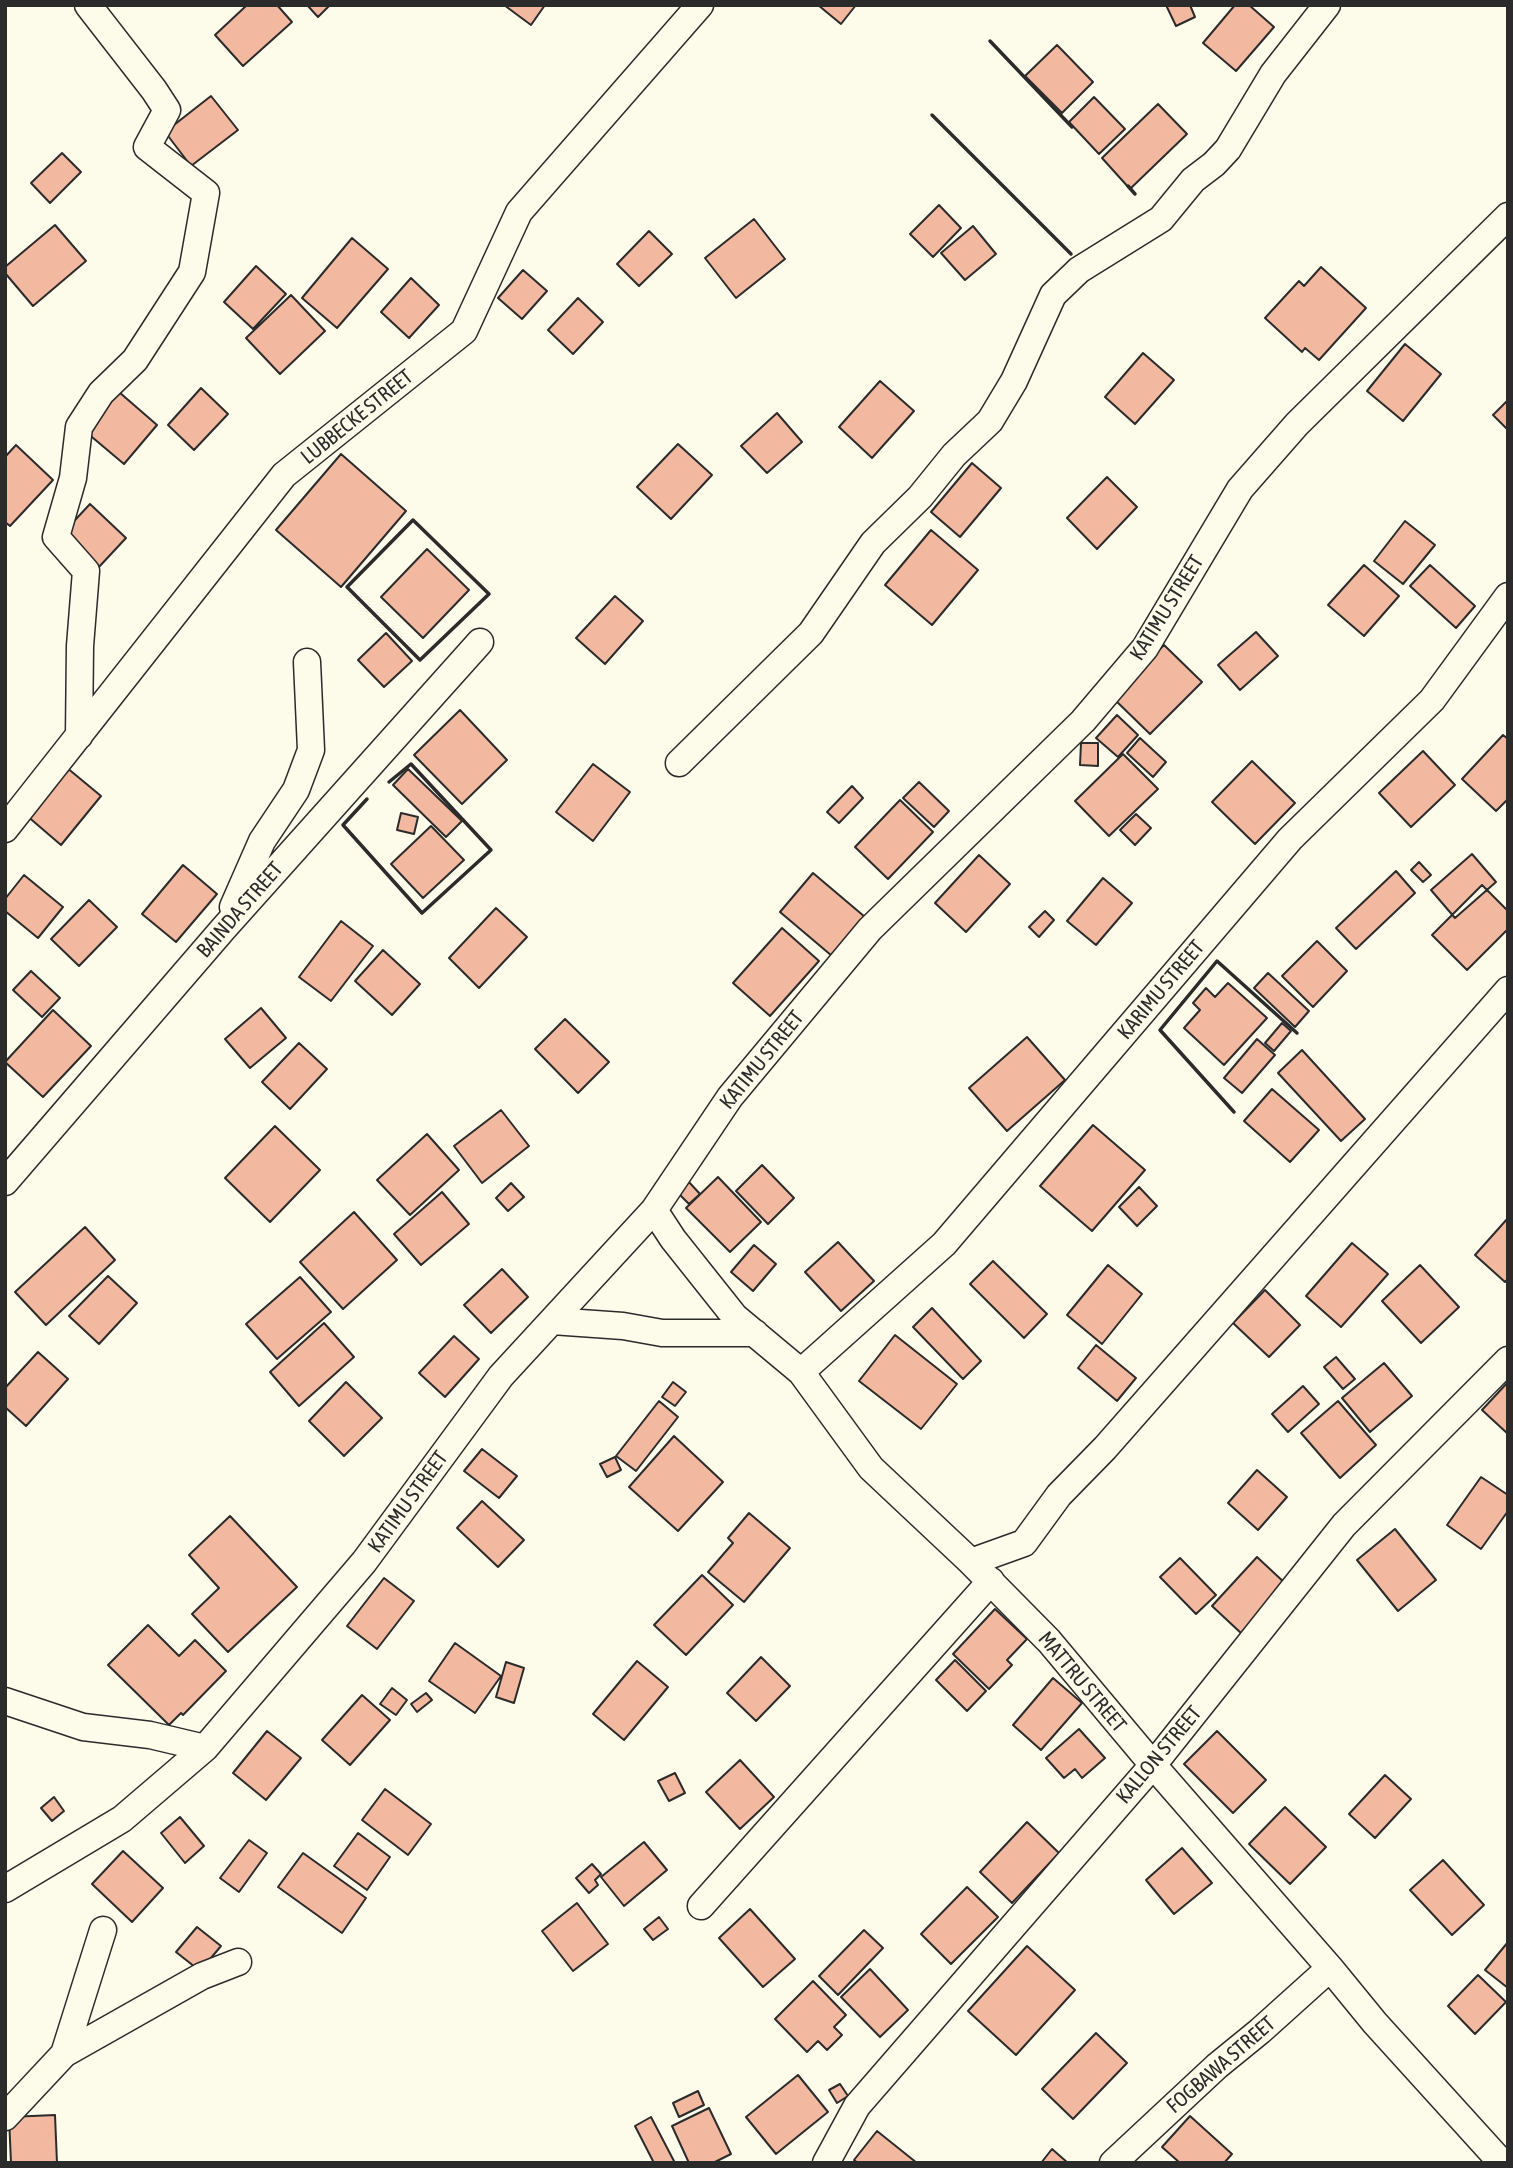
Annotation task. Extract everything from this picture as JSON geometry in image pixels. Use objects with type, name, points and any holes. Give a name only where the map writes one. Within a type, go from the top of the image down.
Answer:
[{"type":"street","points":[[79,736],[80,646],[86,572],[56,537],[73,478],[79,427],[102,393],[135,360],[192,272],[206,192],[147,147],[167,110],[88,5]]},
{"type":"street","name":"LUBBECKE STREET","points":[[5,829],[284,475],[464,331],[519,212],[699,5]]},
{"type":"street","points":[[679,762],[811,633],[873,543],[920,498],[954,455],[990,421],[1014,381],[1053,295],[1079,270],[1161,219],[1193,180],[1214,164],[1228,149],[1273,74],[1327,5]]},
{"type":"street","name":"KATIMU STREET","points":[[5,1889],[122,1819],[205,1748],[364,1562],[501,1377],[654,1210],[730,1097],[870,929],[1083,721],[1145,648],[1240,489],[1297,424],[1508,216]]},
{"type":"street","name":"KARIMU STREET","points":[[801,1372],[944,1244],[1290,839],[1432,700],[1508,596]]},
{"type":"street","name":"BAINDA STREET","points":[[5,1182],[224,928],[480,642]]},
{"type":"street","points":[[224,928],[262,841],[296,790],[311,750],[307,662]]},
{"type":"street","points":[[971,1562],[1024,1543],[1059,1495],[1105,1448],[1508,990]]},
{"type":"street","name":"MATTRU STREET","points":[[654,1210],[673,1239],[735,1317],[801,1372],[871,1468],[991,1581],[1049,1641],[1375,2023],[1501,2159]]},
{"type":"street","points":[[552,1321],[623,1326],[662,1333],[755,1333]]},
{"type":"street","name":"KALLON STREET","points":[[826,2163],[857,2106],[1153,1765],[1344,1525],[1508,1360]]},
{"type":"street","points":[[701,1906],[991,1581]]},
{"type":"street","points":[[5,1701],[83,1727],[150,1735],[205,1748]]},
{"type":"street","points":[[64,2054],[103,1930]]},
{"type":"street","points":[[5,2117],[64,2054],[202,1976],[238,1962]]},
{"type":"street","name":"FOGBAWA STREET","points":[[1113,2163],[1217,2066],[1330,1968]]},
{"type":"building","points":[[247,5],[277,5],[292,22],[243,66],[215,35]]},
{"type":"building","points":[[307,5],[330,5],[318,17]]},
{"type":"building","points":[[504,5],[545,5],[531,25]]},
{"type":"building","points":[[818,5],[856,5],[841,24]]},
{"type":"building","points":[[1166,5],[1190,5],[1195,17],[1176,26]]},
{"type":"building","points":[[1235,5],[1249,5],[1274,27],[1236,71],[1203,43]]},
{"type":"building","points":[[1057,45],[1093,82],[1062,113],[1025,76]]},
{"type":"building","points":[[211,96],[238,130],[191,166],[165,132]]},
{"type":"building","points":[[1094,97],[1125,129],[1099,154],[1069,122]]},
{"type":"building","points":[[1158,104],[1187,134],[1130,189],[1102,158]]},
{"type":"building","points":[[62,153],[81,172],[50,203],[31,183]]},
{"type":"building","points":[[939,205],[961,228],[933,257],[910,234]]},
{"type":"building","points":[[754,219],[785,259],[736,298],[705,258]]},
{"type":"building","points":[[55,225],[86,261],[33,306],[5,273],[5,267]]},
{"type":"building","points":[[973,226],[996,254],[965,280],[941,253]]},
{"type":"building","points":[[649,231],[672,254],[639,286],[617,264]]},
{"type":"building","points":[[352,238],[388,269],[337,328],[302,298]]},
{"type":"building","points":[[256,266],[286,294],[253,329],[224,302]]},
{"type":"building","points":[[1321,267],[1366,308],[1319,360],[1305,348],[1302,352],[1265,318],[1299,281],[1304,286]]},
{"type":"building","points":[[523,270],[547,291],[522,319],[498,298]]},
{"type":"building","points":[[411,278],[439,305],[409,338],[381,312]]},
{"type":"building","points":[[291,295],[325,331],[280,374],[246,338]]},
{"type":"building","points":[[578,298],[603,322],[573,354],[548,330]]},
{"type":"building","points":[[1405,344],[1441,374],[1403,421],[1367,391]]},
{"type":"building","points":[[1143,353],[1174,380],[1135,424],[1105,397]]},
{"type":"building","points":[[880,381],[914,411],[872,458],[839,427]]},
{"type":"building","points":[[201,388],[228,414],[194,450],[168,425]]},
{"type":"building","points":[[119,392],[157,425],[124,464],[86,432]]},
{"type":"building","points":[[1508,400],[1508,430],[1493,415]]},
{"type":"building","points":[[777,413],[802,442],[767,473],[741,446]]},
{"type":"building","points":[[678,444],[712,475],[671,519],[637,487]]},
{"type":"building","points":[[16,445],[53,480],[10,526],[5,522],[5,457]]},
{"type":"building","points":[[341,454],[406,511],[341,587],[276,530]]},
{"type":"building","points":[[972,463],[1001,488],[960,537],[931,512]]},
{"type":"building","points":[[1107,477],[1137,507],[1097,549],[1067,518]]},
{"type":"building","points":[[90,504],[126,538],[98,568],[62,534]]},
{"type":"building","points":[[1405,521],[1435,545],[1403,584],[1374,561]]},
{"type":"building","points":[[931,530],[978,570],[932,625],[885,585]]},
{"type":"building","points":[[427,549],[469,590],[423,638],[381,597]]},
{"type":"building","points":[[1364,565],[1399,596],[1364,636],[1328,605]]},
{"type":"building","points":[[1430,565],[1475,606],[1456,628],[1410,586]]},
{"type":"building","points":[[615,596],[643,621],[605,664],[576,638]]},
{"type":"building","points":[[1256,632],[1278,656],[1240,690],[1218,665]]},
{"type":"building","points":[[386,633],[412,661],[384,687],[358,660]]},
{"type":"building","points":[[1164,645],[1202,682],[1150,734],[1112,697]]},
{"type":"building","points":[[460,710],[507,760],[462,804],[414,755]]},
{"type":"building","points":[[1117,715],[1138,735],[1118,757],[1096,738]]},
{"type":"building","points":[[1503,735],[1508,739],[1508,799],[1496,811],[1462,779]]},
{"type":"building","points":[[1140,738],[1166,762],[1153,777],[1127,753]]},
{"type":"building","points":[[1081,743],[1098,743],[1098,766],[1080,765]]},
{"type":"building","points":[[1423,751],[1455,785],[1411,827],[1379,793]]},
{"type":"building","points":[[1123,754],[1158,789],[1109,836],[1075,801]]},
{"type":"building","points":[[1252,761],[1295,803],[1255,844],[1212,802]]},
{"type":"building","points":[[593,764],[630,792],[593,841],[556,812]]},
{"type":"building","points":[[66,767],[101,796],[61,845],[26,815]]},
{"type":"building","points":[[408,769],[462,821],[446,837],[393,785]]},
{"type":"building","points":[[919,782],[949,811],[934,827],[903,798]]},
{"type":"building","points":[[852,786],[863,798],[839,823],[827,812]]},
{"type":"building","points":[[900,800],[933,832],[888,879],[855,847]]},
{"type":"building","points":[[401,813],[418,817],[414,834],[397,830]]},
{"type":"building","points":[[1136,814],[1151,828],[1135,845],[1120,830]]},
{"type":"building","points":[[431,826],[464,860],[423,898],[391,864]]},
{"type":"building","points":[[1472,854],[1496,882],[1455,918],[1431,890]]},
{"type":"building","points":[[979,855],[1010,884],[966,932],[935,903]]},
{"type":"building","points":[[1419,862],[1431,875],[1423,882],[1411,870]]},
{"type":"building","points":[[183,865],[217,894],[176,942],[142,914]]},
{"type":"building","points":[[1396,871],[1415,893],[1356,949],[1336,928]]},
{"type":"building","points":[[813,873],[865,917],[832,956],[780,912]]},
{"type":"building","points":[[24,875],[63,907],[38,938],[5,911],[5,899]]},
{"type":"building","points":[[1103,878],[1132,903],[1096,945],[1067,921]]},
{"type":"building","points":[[1482,885],[1508,911],[1508,929],[1467,970],[1432,935]]},
{"type":"building","points":[[89,900],[117,927],[79,966],[51,939]]},
{"type":"building","points":[[496,908],[527,937],[479,988],[449,958]]},
{"type":"building","points":[[1045,911],[1054,920],[1039,937],[1029,927]]},
{"type":"building","points":[[341,921],[373,946],[331,1001],[299,977]]},
{"type":"building","points":[[782,928],[819,961],[770,1016],[733,983]]},
{"type":"building","points":[[1317,941],[1347,971],[1313,1007],[1282,976]]},
{"type":"building","points":[[383,950],[420,984],[392,1015],[355,981]]},
{"type":"building","points":[[31,971],[60,998],[42,1017],[13,990]]},
{"type":"building","points":[[1268,973],[1309,1011],[1295,1027],[1254,988]]},
{"type":"building","points":[[1228,983],[1267,1018],[1224,1065],[1184,1028],[1200,1010],[1193,1003],[1206,988],[1215,997]]},
{"type":"building","points":[[261,1008],[286,1038],[250,1068],[225,1039]]},
{"type":"building","points":[[53,1010],[91,1046],[43,1097],[5,1062]]},
{"type":"building","points":[[565,1019],[609,1062],[578,1093],[535,1049]]},
{"type":"building","points":[[1282,1023],[1291,1031],[1274,1051],[1265,1043]]},
{"type":"building","points":[[1027,1037],[1065,1080],[1007,1131],[969,1088]]},
{"type":"building","points":[[1257,1039],[1275,1055],[1242,1093],[1224,1078]]},
{"type":"building","points":[[299,1043],[327,1069],[290,1109],[262,1082]]},
{"type":"building","points":[[1302,1050],[1365,1119],[1341,1141],[1278,1073]]},
{"type":"building","points":[[1272,1089],[1319,1130],[1290,1162],[1244,1121]]},
{"type":"building","points":[[501,1110],[529,1146],[482,1183],[454,1146]]},
{"type":"building","points":[[1093,1125],[1145,1170],[1092,1231],[1040,1186]]},
{"type":"building","points":[[275,1126],[320,1170],[270,1222],[225,1178]]},
{"type":"building","points":[[427,1134],[459,1170],[410,1215],[377,1180]]},
{"type":"building","points":[[762,1165],[794,1198],[768,1224],[736,1191]]},
{"type":"building","points":[[718,1177],[761,1222],[730,1252],[686,1208]]},
{"type":"building","points":[[688,1181],[700,1194],[689,1204],[677,1192]]},
{"type":"building","points":[[511,1183],[524,1197],[508,1211],[496,1198]]},
{"type":"building","points":[[1139,1187],[1157,1206],[1137,1226],[1119,1207]]},
{"type":"building","points":[[442,1192],[469,1224],[421,1265],[394,1234]]},
{"type":"building","points":[[354,1212],[397,1260],[343,1309],[300,1262]]},
{"type":"building","points":[[1508,1218],[1508,1279],[1505,1282],[1475,1255]]},
{"type":"building","points":[[85,1227],[115,1260],[46,1325],[15,1292]]},
{"type":"building","points":[[838,1242],[874,1281],[841,1311],[805,1272]]},
{"type":"building","points":[[1352,1243],[1388,1274],[1341,1327],[1306,1296]]},
{"type":"building","points":[[754,1245],[776,1264],[753,1291],[731,1272]]},
{"type":"building","points":[[993,1261],[1047,1314],[1024,1338],[970,1284]]},
{"type":"building","points":[[1108,1265],[1142,1294],[1102,1344],[1067,1315]]},
{"type":"building","points":[[1420,1265],[1459,1307],[1421,1343],[1382,1301]]},
{"type":"building","points":[[502,1269],[528,1297],[491,1333],[464,1305]]},
{"type":"building","points":[[108,1276],[137,1303],[99,1344],[69,1316]]},
{"type":"building","points":[[300,1277],[331,1312],[277,1359],[246,1324]]},
{"type":"building","points":[[1265,1290],[1300,1325],[1269,1357],[1233,1323]]},
{"type":"building","points":[[932,1308],[981,1361],[963,1379],[913,1327]]},
{"type":"building","points":[[324,1323],[354,1357],[299,1406],[270,1372]]},
{"type":"building","points":[[895,1335],[957,1384],[921,1429],[859,1381]]},
{"type":"building","points":[[454,1336],[479,1359],[445,1397],[419,1373]]},
{"type":"building","points":[[1096,1345],[1136,1378],[1117,1401],[1078,1368]]},
{"type":"building","points":[[38,1352],[68,1379],[26,1426],[5,1407],[5,1388]]},
{"type":"building","points":[[1336,1357],[1355,1379],[1343,1389],[1324,1367]]},
{"type":"building","points":[[1384,1363],[1412,1396],[1370,1432],[1342,1398]]},
{"type":"building","points":[[346,1382],[382,1418],[344,1456],[309,1421]]},
{"type":"building","points":[[673,1382],[686,1392],[675,1406],[662,1397]]},
{"type":"building","points":[[1508,1382],[1508,1434],[1482,1410]]},
{"type":"building","points":[[1303,1386],[1319,1404],[1288,1432],[1272,1414]]},
{"type":"building","points":[[659,1401],[678,1417],[636,1471],[616,1456]]},
{"type":"building","points":[[1338,1401],[1376,1445],[1340,1478],[1301,1433]]},
{"type":"building","points":[[674,1436],[723,1482],[678,1531],[629,1487]]},
{"type":"building","points":[[482,1449],[517,1476],[499,1498],[464,1471]]},
{"type":"building","points":[[615,1457],[621,1470],[607,1477],[600,1464]]},
{"type":"building","points":[[1257,1470],[1287,1497],[1258,1530],[1228,1503]]},
{"type":"building","points":[[1481,1477],[1508,1495],[1508,1511],[1481,1549],[1447,1525]]},
{"type":"building","points":[[482,1501],[524,1540],[498,1567],[457,1528]]},
{"type":"building","points":[[749,1513],[790,1548],[744,1602],[708,1572],[733,1543],[728,1538]]},
{"type":"building","points":[[230,1516],[297,1587],[228,1652],[192,1614],[219,1588],[189,1555]]},
{"type":"building","points":[[1395,1529],[1436,1580],[1398,1611],[1357,1560]]},
{"type":"building","points":[[1257,1557],[1287,1585],[1242,1634],[1212,1606]]},
{"type":"building","points":[[1180,1558],[1216,1595],[1196,1614],[1160,1577]]},
{"type":"building","points":[[702,1575],[733,1605],[686,1655],[654,1625]]},
{"type":"building","points":[[384,1578],[414,1601],[377,1649],[347,1626]]},
{"type":"building","points":[[995,1609],[1027,1639],[1007,1660],[1012,1665],[989,1689],[953,1654]]},
{"type":"building","points":[[148,1625],[179,1656],[195,1640],[226,1671],[183,1715],[181,1713],[169,1725],[108,1665]]},
{"type":"building","points":[[455,1643],[501,1676],[475,1713],[429,1681]]},
{"type":"building","points":[[761,1657],[790,1686],[756,1721],[727,1693]]},
{"type":"building","points":[[955,1660],[986,1691],[967,1711],[936,1680]]},
{"type":"building","points":[[637,1661],[668,1687],[624,1740],[593,1714]]},
{"type":"building","points":[[506,1662],[524,1668],[514,1703],[496,1697]]},
{"type":"building","points":[[1053,1678],[1082,1703],[1041,1750],[1013,1725]]},
{"type":"building","points":[[392,1688],[407,1700],[396,1715],[380,1704]]},
{"type":"building","points":[[426,1693],[432,1700],[417,1712],[411,1704]]},
{"type":"building","points":[[362,1695],[390,1720],[350,1765],[322,1740]]},
{"type":"building","points":[[1079,1729],[1105,1758],[1082,1778],[1075,1769],[1064,1778],[1046,1758]]},
{"type":"building","points":[[267,1731],[301,1758],[266,1800],[233,1773]]},
{"type":"building","points":[[1217,1731],[1266,1780],[1233,1813],[1184,1764]]},
{"type":"building","points":[[740,1760],[774,1797],[740,1829],[706,1792]]},
{"type":"building","points":[[675,1773],[685,1793],[669,1801],[658,1781]]},
{"type":"building","points":[[1385,1775],[1411,1799],[1375,1838],[1349,1814]]},
{"type":"building","points":[[385,1789],[431,1824],[408,1855],[362,1820]]},
{"type":"building","points":[[54,1797],[64,1811],[52,1821],[41,1808]]},
{"type":"building","points":[[1285,1807],[1326,1847],[1290,1884],[1249,1844]]},
{"type":"building","points":[[180,1817],[204,1846],[185,1863],[161,1833]]},
{"type":"building","points":[[1027,1822],[1059,1853],[1012,1903],[980,1872]]},
{"type":"building","points":[[358,1833],[390,1857],[367,1890],[334,1866]]},
{"type":"building","points":[[249,1840],[267,1853],[239,1892],[220,1878]]},
{"type":"building","points":[[644,1842],[667,1870],[624,1906],[601,1877]]},
{"type":"building","points":[[1182,1848],[1212,1883],[1174,1914],[1146,1880]]},
{"type":"building","points":[[123,1851],[163,1888],[132,1922],[92,1884]]},
{"type":"building","points":[[303,1853],[366,1898],[342,1933],[278,1887]]},
{"type":"building","points":[[1443,1860],[1484,1905],[1452,1935],[1410,1890]]},
{"type":"building","points":[[592,1864],[601,1874],[595,1880],[598,1885],[589,1893],[576,1878]]},
{"type":"building","points":[[967,1887],[998,1917],[951,1964],[921,1934]]},
{"type":"building","points":[[577,1903],[608,1944],[573,1971],[542,1931]]},
{"type":"building","points":[[750,1909],[795,1959],[763,1987],[719,1938]]},
{"type":"building","points":[[659,1917],[668,1929],[653,1940],[644,1929]]},
{"type":"building","points":[[197,1927],[221,1946],[200,1971],[176,1952]]},
{"type":"building","points":[[864,1930],[883,1948],[838,1995],[819,1976]]},
{"type":"building","points":[[1508,1942],[1508,1988],[1485,1970]]},
{"type":"building","points":[[1027,1946],[1075,1990],[1016,2055],[968,2011]]},
{"type":"building","points":[[870,1969],[908,2010],[880,2037],[841,1997]]},
{"type":"building","points":[[1478,1975],[1506,2002],[1475,2034],[1448,2006]]},
{"type":"building","points":[[813,1981],[846,2015],[834,2027],[842,2035],[827,2050],[818,2041],[807,2052],[775,2019]]},
{"type":"building","points":[[1096,2033],[1127,2063],[1073,2119],[1042,2089]]},
{"type":"building","points":[[798,2075],[828,2112],[776,2154],[746,2117]]},
{"type":"building","points":[[840,2084],[848,2096],[837,2103],[829,2090]]},
{"type":"building","points":[[698,2091],[704,2105],[679,2117],[673,2103]]},
{"type":"building","points":[[709,2108],[731,2154],[713,2163],[689,2163],[672,2126]]},
{"type":"building","points":[[55,2115],[57,2163],[11,2163],[9,2117]]},
{"type":"building","points":[[1190,2116],[1232,2154],[1224,2163],[1180,2163],[1162,2147]]},
{"type":"building","points":[[651,2117],[675,2163],[654,2163],[635,2126]]},
{"type":"building","points":[[877,2131],[917,2163],[858,2163],[854,2160]]},
{"type":"building","points":[[1052,2149],[1068,2163],[1041,2163]]},
{"type":"wall","points":[[990,41],[1072,127]]},
{"type":"wall","points":[[932,115],[1071,254]]},
{"type":"wall","points":[[1128,186],[1135,194]]},
{"type":"wall","points":[[413,520],[489,594],[420,660],[347,587],[413,520]]},
{"type":"wall","points":[[367,799],[343,825],[422,913],[491,850],[411,764],[389,782]]},
{"type":"wall","points":[[1234,1112],[1160,1030],[1217,961],[1297,1033]]}]
